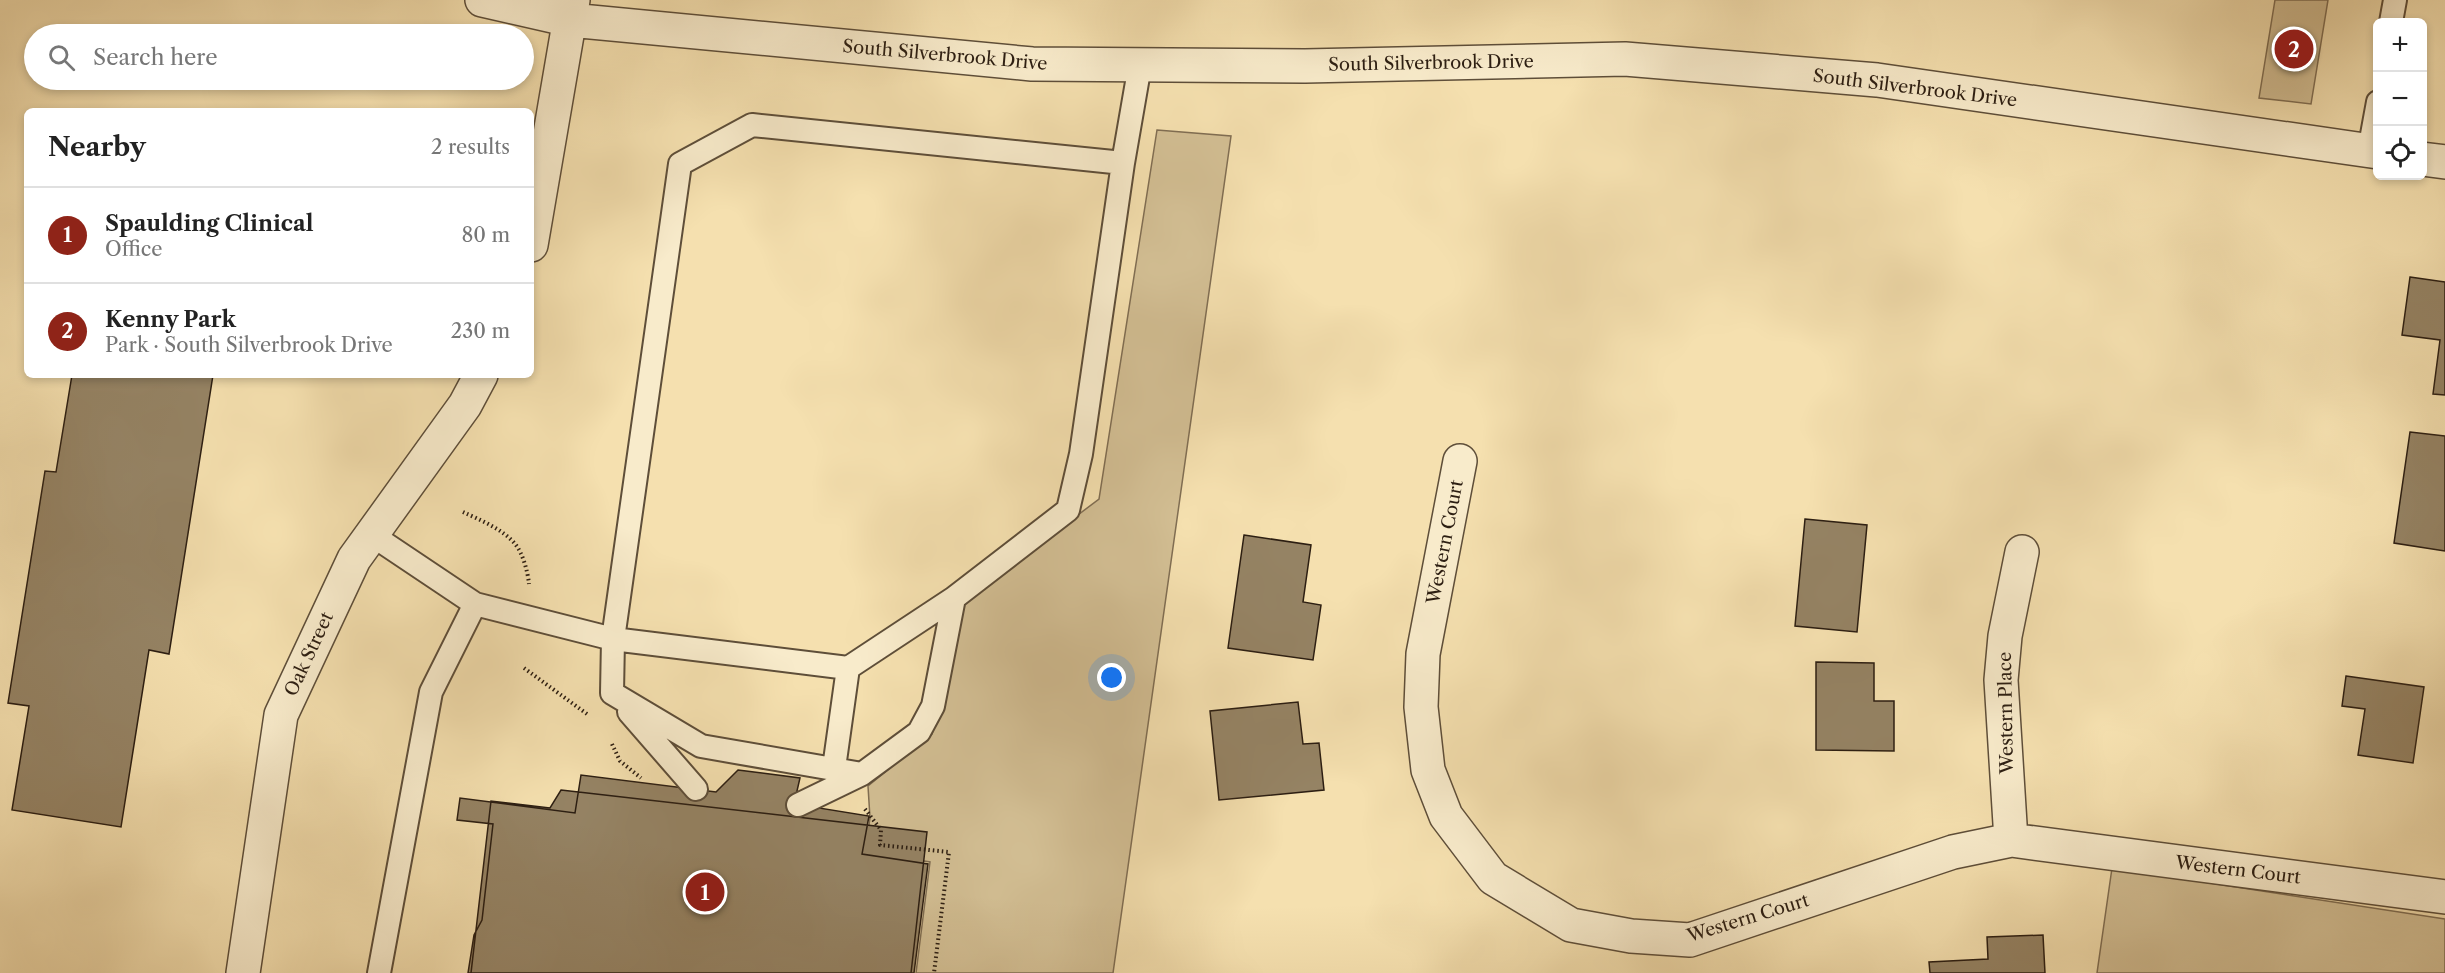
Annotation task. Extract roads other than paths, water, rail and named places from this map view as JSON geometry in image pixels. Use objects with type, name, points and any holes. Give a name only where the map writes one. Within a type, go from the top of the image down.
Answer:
[{"type":"street","name":"South Silverbrook Drive","points":[[482,0],[1032,64],[1305,66],[1624,59],[1877,80],[2373,152]]},
{"type":"street","points":[[534,227],[571,10]]},
{"type":"street","points":[[2427,160],[2445,162]]},
{"type":"street","name":"Oak Street","points":[[243,973],[281,715],[354,559],[465,405],[479,378]]},
{"type":"street","name":"Western Court","points":[[1460,461],[1423,654],[1421,707],[1428,770],[1446,816],[1493,878],[1572,925],[1631,936],[1690,940],[1953,852],[2011,840],[2445,897]]},
{"type":"street","name":"Western Place","points":[[2011,840],[2001,680],[2005,636],[2022,552]]},
{"type":"lane","points":[[2392,18],[2395,0]]},
{"type":"lane","points":[[372,535],[475,604],[613,639],[849,668],[954,598],[1068,510],[1081,454],[1123,163],[1140,65]]},
{"type":"lane","points":[[696,789],[612,693],[613,639],[681,164],[752,125],[1123,163]]},
{"type":"lane","points":[[798,805],[919,732],[933,706],[954,598]]},
{"type":"lane","points":[[379,973],[431,692],[475,604]]},
{"type":"lane","points":[[847,774],[849,668]]},
{"type":"lane","points":[[612,693],[701,746],[847,774]]},
{"type":"place","name":"Kenny Park","points":[[2294,49]]},
{"type":"place","name":"Spaulding Clinical","points":[[705,892]]}]
